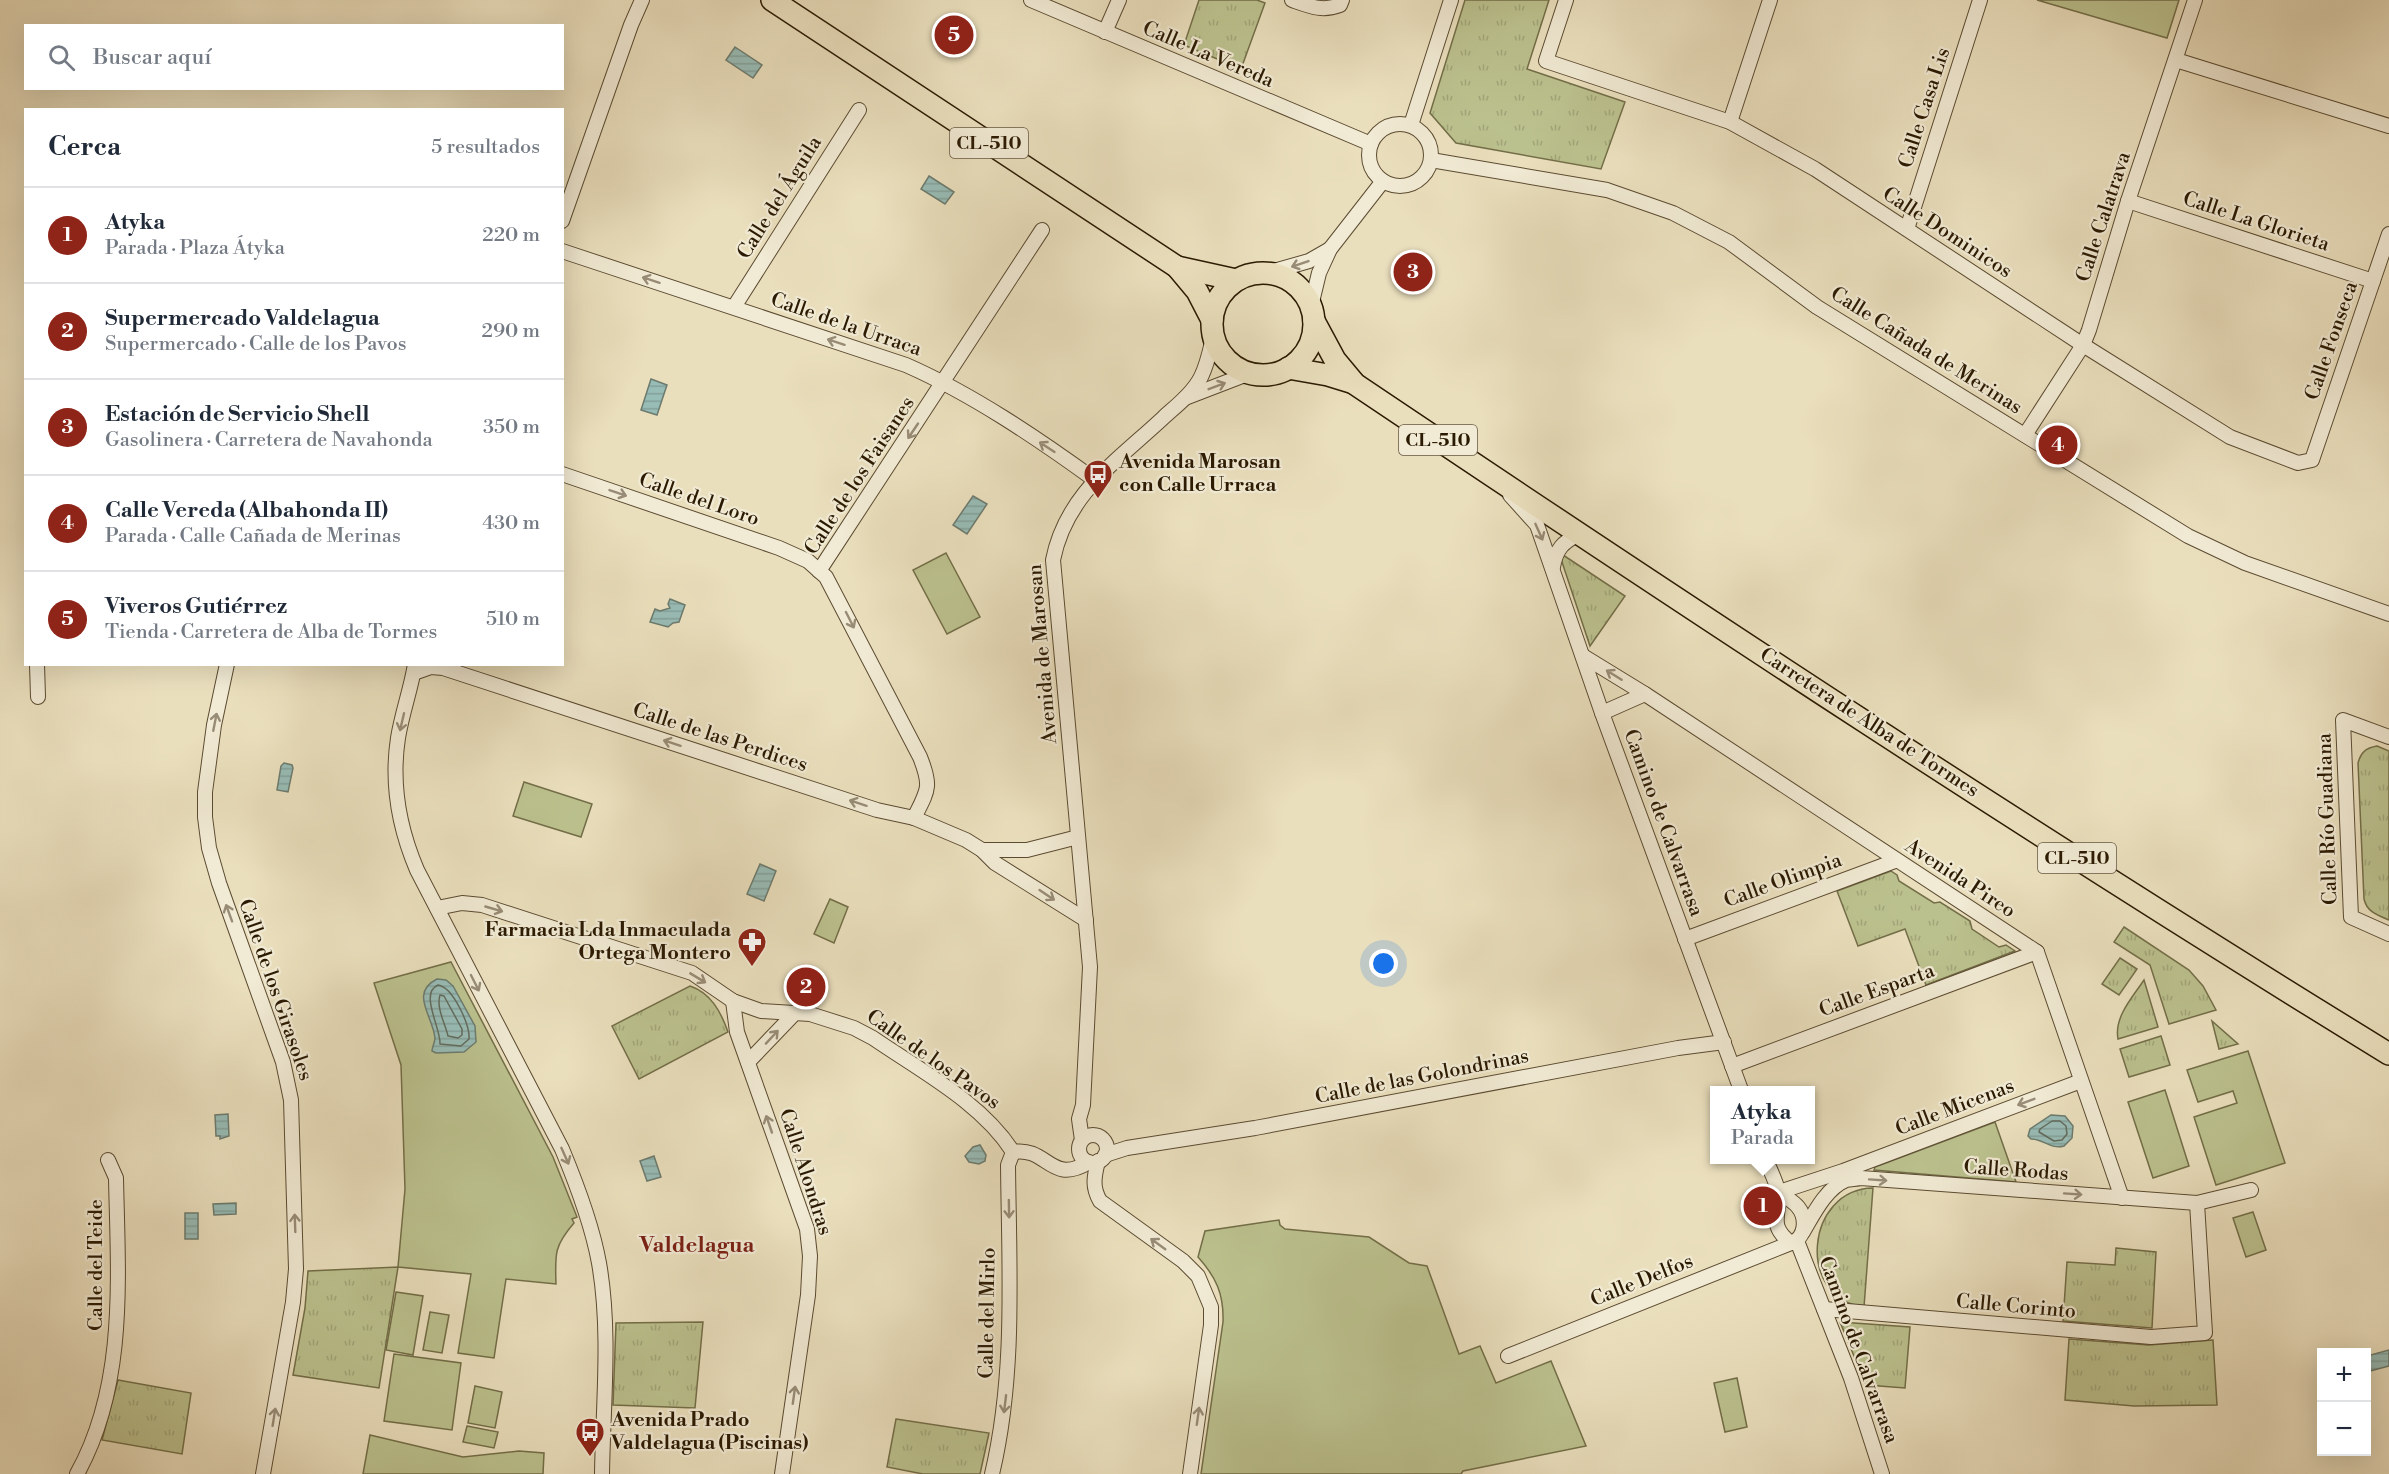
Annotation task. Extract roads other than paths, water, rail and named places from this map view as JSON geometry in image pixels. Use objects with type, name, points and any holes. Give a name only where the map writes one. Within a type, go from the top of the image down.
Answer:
[{"type":"main road","name":"CL-510","points":[[772,0],[1177,267],[1197,291],[1221,353],[1232,365],[1250,373],[1267,375],[1288,368]]},
{"type":"main road","name":"CL-510","points":[[1177,267],[1236,280],[1250,274],[1267,273],[1288,279],[1302,290],[1312,314]]},
{"type":"main road","points":[[1212,329],[1215,304],[1224,290],[1236,280]]},
{"type":"main road","points":[[1288,368],[1302,357],[1311,340],[1312,314]]},
{"type":"main road","name":"Carretera de Alba de Tormes","points":[[1312,314],[1335,360],[1355,384]]},
{"type":"main road","name":"Carretera de Alba de Tormes","points":[[1288,368],[1328,375],[1355,384],[1579,534],[2196,936],[2389,1054]]},
{"type":"street","points":[[564,215],[631,25],[642,0]]},
{"type":"street","name":"Calle La Vereda","points":[[1031,0],[1371,144]]},
{"type":"street","points":[[1105,32],[1119,0]]},
{"type":"street","points":[[1292,0],[1320,9],[1328,9],[1341,3]]},
{"type":"street","points":[[1411,125],[1451,0]]},
{"type":"street","name":"Calle Dominicos","points":[[1566,0],[1546,60],[1731,122],[1815,170],[2083,345],[2230,437],[2298,463],[2312,460]]},
{"type":"street","points":[[1731,122],[1770,0]]},
{"type":"street","name":"Calle Casa Lis","points":[[1906,229],[1980,0]]},
{"type":"street","name":"Calle Calatrava","points":[[2025,435],[2083,345],[2195,0]]},
{"type":"street","points":[[2176,60],[2389,126]]},
{"type":"street","name":"Calle del Águila","points":[[734,307],[859,110]]},
{"type":"street","points":[[1399,123],[1411,125],[1424,134],[1431,147],[1431,160],[1425,174],[1408,185],[1395,186],[1383,181],[1370,165],[1371,144],[1377,134],[1387,126],[1399,123]]},
{"type":"street","name":"Calle Cañada de Merinas","points":[[1431,160],[1607,190],[1673,213],[1729,242],[1817,307],[2188,536],[2245,563],[2389,614]]},
{"type":"street","points":[[1312,314],[1319,273],[1330,249],[1383,181]]},
{"type":"street","name":"Calle La Glorieta","points":[[2128,201],[2373,281]]},
{"type":"street","name":"Calle de los Faisanes","points":[[914,818],[927,793],[928,777],[843,606],[826,578],[819,571],[1042,230]]},
{"type":"street","name":"Calle Fonseca","points":[[2312,460],[2389,234]]},
{"type":"street","points":[[1267,273],[1309,261],[1330,249]]},
{"type":"street","name":"Calle de la Urraca","points":[[564,252],[906,365],[942,381],[1095,480]]},
{"type":"street","name":"Avenida de Marosan","points":[[1190,1474],[1211,1325],[1211,1307],[1198,1276],[1183,1261],[1100,1201],[1093,1181],[1093,1149],[1079,1119],[1083,1105],[1090,967],[1053,560],[1063,525],[1079,499],[1095,480],[1183,399],[1200,379],[1212,329]]},
{"type":"street","name":"Avenida de Marosan","points":[[1183,399],[1250,373]]},
{"type":"street","name":"Camino de Calvarrasa","points":[[1487,473],[1537,525],[1602,713],[1740,1086]]},
{"type":"street","name":"Calle del Loro","points":[[564,475],[779,548],[808,561],[819,571]]},
{"type":"street","points":[[1553,567],[1556,552],[1565,541],[1579,534]]},
{"type":"street","name":"Avenida Pireo","points":[[1583,656],[1645,694],[1895,861],[2037,952]]},
{"type":"street","points":[[37,666],[38,697]]},
{"type":"street","name":"Calle de los Girasoles","points":[[227,666],[214,725],[205,792],[209,848],[219,884],[283,1062],[291,1100],[296,1269],[293,1302],[263,1474]]},
{"type":"street","name":"Calle de las Perdices","points":[[414,669],[442,666],[877,810],[914,818],[966,840],[982,850],[995,863],[1086,921]]},
{"type":"street","points":[[414,669],[398,738],[397,802],[401,825],[410,853],[437,908],[562,1149],[575,1180],[593,1236],[599,1264],[603,1309],[602,1474]]},
{"type":"street","points":[[1602,713],[1645,694]]},
{"type":"street","name":"Calle Río Guadiana","points":[[2389,737],[2343,720],[2351,917],[2389,934]]},
{"type":"street","name":"Calle de las Perdices","points":[[982,850],[1021,850],[1078,837]]},
{"type":"street","points":[[1013,874],[1015,859],[1021,850]]},
{"type":"street","name":"Calle Olimpia","points":[[1685,939],[1895,861]]},
{"type":"street","name":"Calle de los Pavos","points":[[437,908],[462,903],[482,905],[692,973],[733,1001],[761,1011],[796,1012],[854,1028],[873,1038],[982,1114],[1002,1134],[1012,1152]]},
{"type":"street","points":[[2037,952],[2122,1198]]},
{"type":"street","name":"Calle Esparta","points":[[1732,1066],[2037,952]]},
{"type":"street","name":"Calle Alondras","points":[[733,1001],[737,1032],[807,1229],[810,1256],[808,1295],[782,1474]]},
{"type":"street","points":[[748,1062],[796,1012]]},
{"type":"street","name":"Calle de las Golondrinas","points":[[1093,1149],[1127,1148],[1255,1128],[1678,1048],[1724,1042]]},
{"type":"street","name":"Calle Micenas","points":[[1782,1200],[2081,1082]]},
{"type":"street","points":[[1012,1152],[1028,1151],[1065,1172],[1076,1170],[1093,1149]]},
{"type":"street","name":"Calle del Mirlo","points":[[992,1474],[1000,1437],[1007,1383],[1008,1165],[1012,1152]]},
{"type":"street","name":"Calle del Teide","points":[[77,1474],[87,1456],[102,1411],[113,1358],[118,1316],[116,1178],[108,1160]]},
{"type":"street","points":[[1768,1164],[1782,1200],[1776,1220],[1782,1236],[1797,1239]]},
{"type":"street","points":[[1797,1239],[1816,1210],[1845,1175]]},
{"type":"street","name":"Calle Rodas","points":[[1845,1175],[2197,1203],[2251,1190]]},
{"type":"street","points":[[1782,1200],[1796,1205],[1803,1216],[1797,1239]]},
{"type":"street","name":"Calle Corinto","points":[[1824,1309],[2151,1337],[2205,1333],[2197,1203]]},
{"type":"street","name":"Camino de Calvarrasa","points":[[1797,1239],[1851,1378],[1882,1474]]},
{"type":"street","name":"Calle Delfos","points":[[1508,1356],[1797,1239]]},
{"type":"water","points":[[735,47],[762,65],[753,78],[726,60]]},
{"type":"water","points":[[929,176],[954,192],[945,204],[921,189]]},
{"type":"water","points":[[651,379],[667,385],[657,415],[641,410]]},
{"type":"water","points":[[973,496],[987,504],[967,534],[953,525]]},
{"type":"water","points":[[670,599],[685,605],[679,622],[668,627],[650,622],[655,609],[660,611],[670,608],[668,604]]},
{"type":"water","points":[[284,763],[292,765],[293,768],[288,792],[277,790],[281,766]]},
{"type":"water","points":[[760,864],[776,871],[764,901],[747,894]]},
{"type":"water","points":[[437,979],[446,980],[453,986],[475,1026],[476,1042],[464,1052],[436,1053],[432,1051],[435,1038],[424,998],[429,985]]},
{"type":"water","points":[[228,1114],[229,1136],[220,1139],[220,1136],[216,1136],[215,1115]]},
{"type":"water","points":[[2051,1115],[2065,1116],[2073,1126],[2072,1138],[2064,1146],[2051,1146],[2028,1136],[2030,1129]]},
{"type":"water","points":[[980,1145],[986,1155],[985,1161],[979,1164],[969,1162],[965,1156],[973,1147]]},
{"type":"water","points":[[654,1156],[661,1177],[647,1181],[640,1161]]},
{"type":"water","points":[[236,1203],[236,1214],[214,1215],[213,1204]]},
{"type":"water","points":[[185,1213],[198,1213],[198,1239],[185,1239]]},
{"type":"water","points":[[2389,1350],[2389,1366],[2371,1371],[2371,1355]]},
{"type":"place","name":"Viveros Gutiérrez","points":[[954,35]]},
{"type":"place","name":"Estación de Servicio Shell","points":[[1413,272]]},
{"type":"place","name":"Calle Vereda (Albahonda II)","points":[[2058,445]]},
{"type":"place","name":"Avenida Marosan con Calle Urraca","points":[[1098,500]]},
{"type":"place","name":"Farmacia Lda Inmaculada Ortega Montero","points":[[752,968]]},
{"type":"place","name":"Supermercado Valdelagua","points":[[806,987]]},
{"type":"place","name":"Atyka","points":[[1763,1206]]},
{"type":"place","name":"Avenida Prado Valdelagua (Piscinas)","points":[[590,1458]]},
{"type":"district","name":"Valdelagua","points":[[697,1245]]}]
